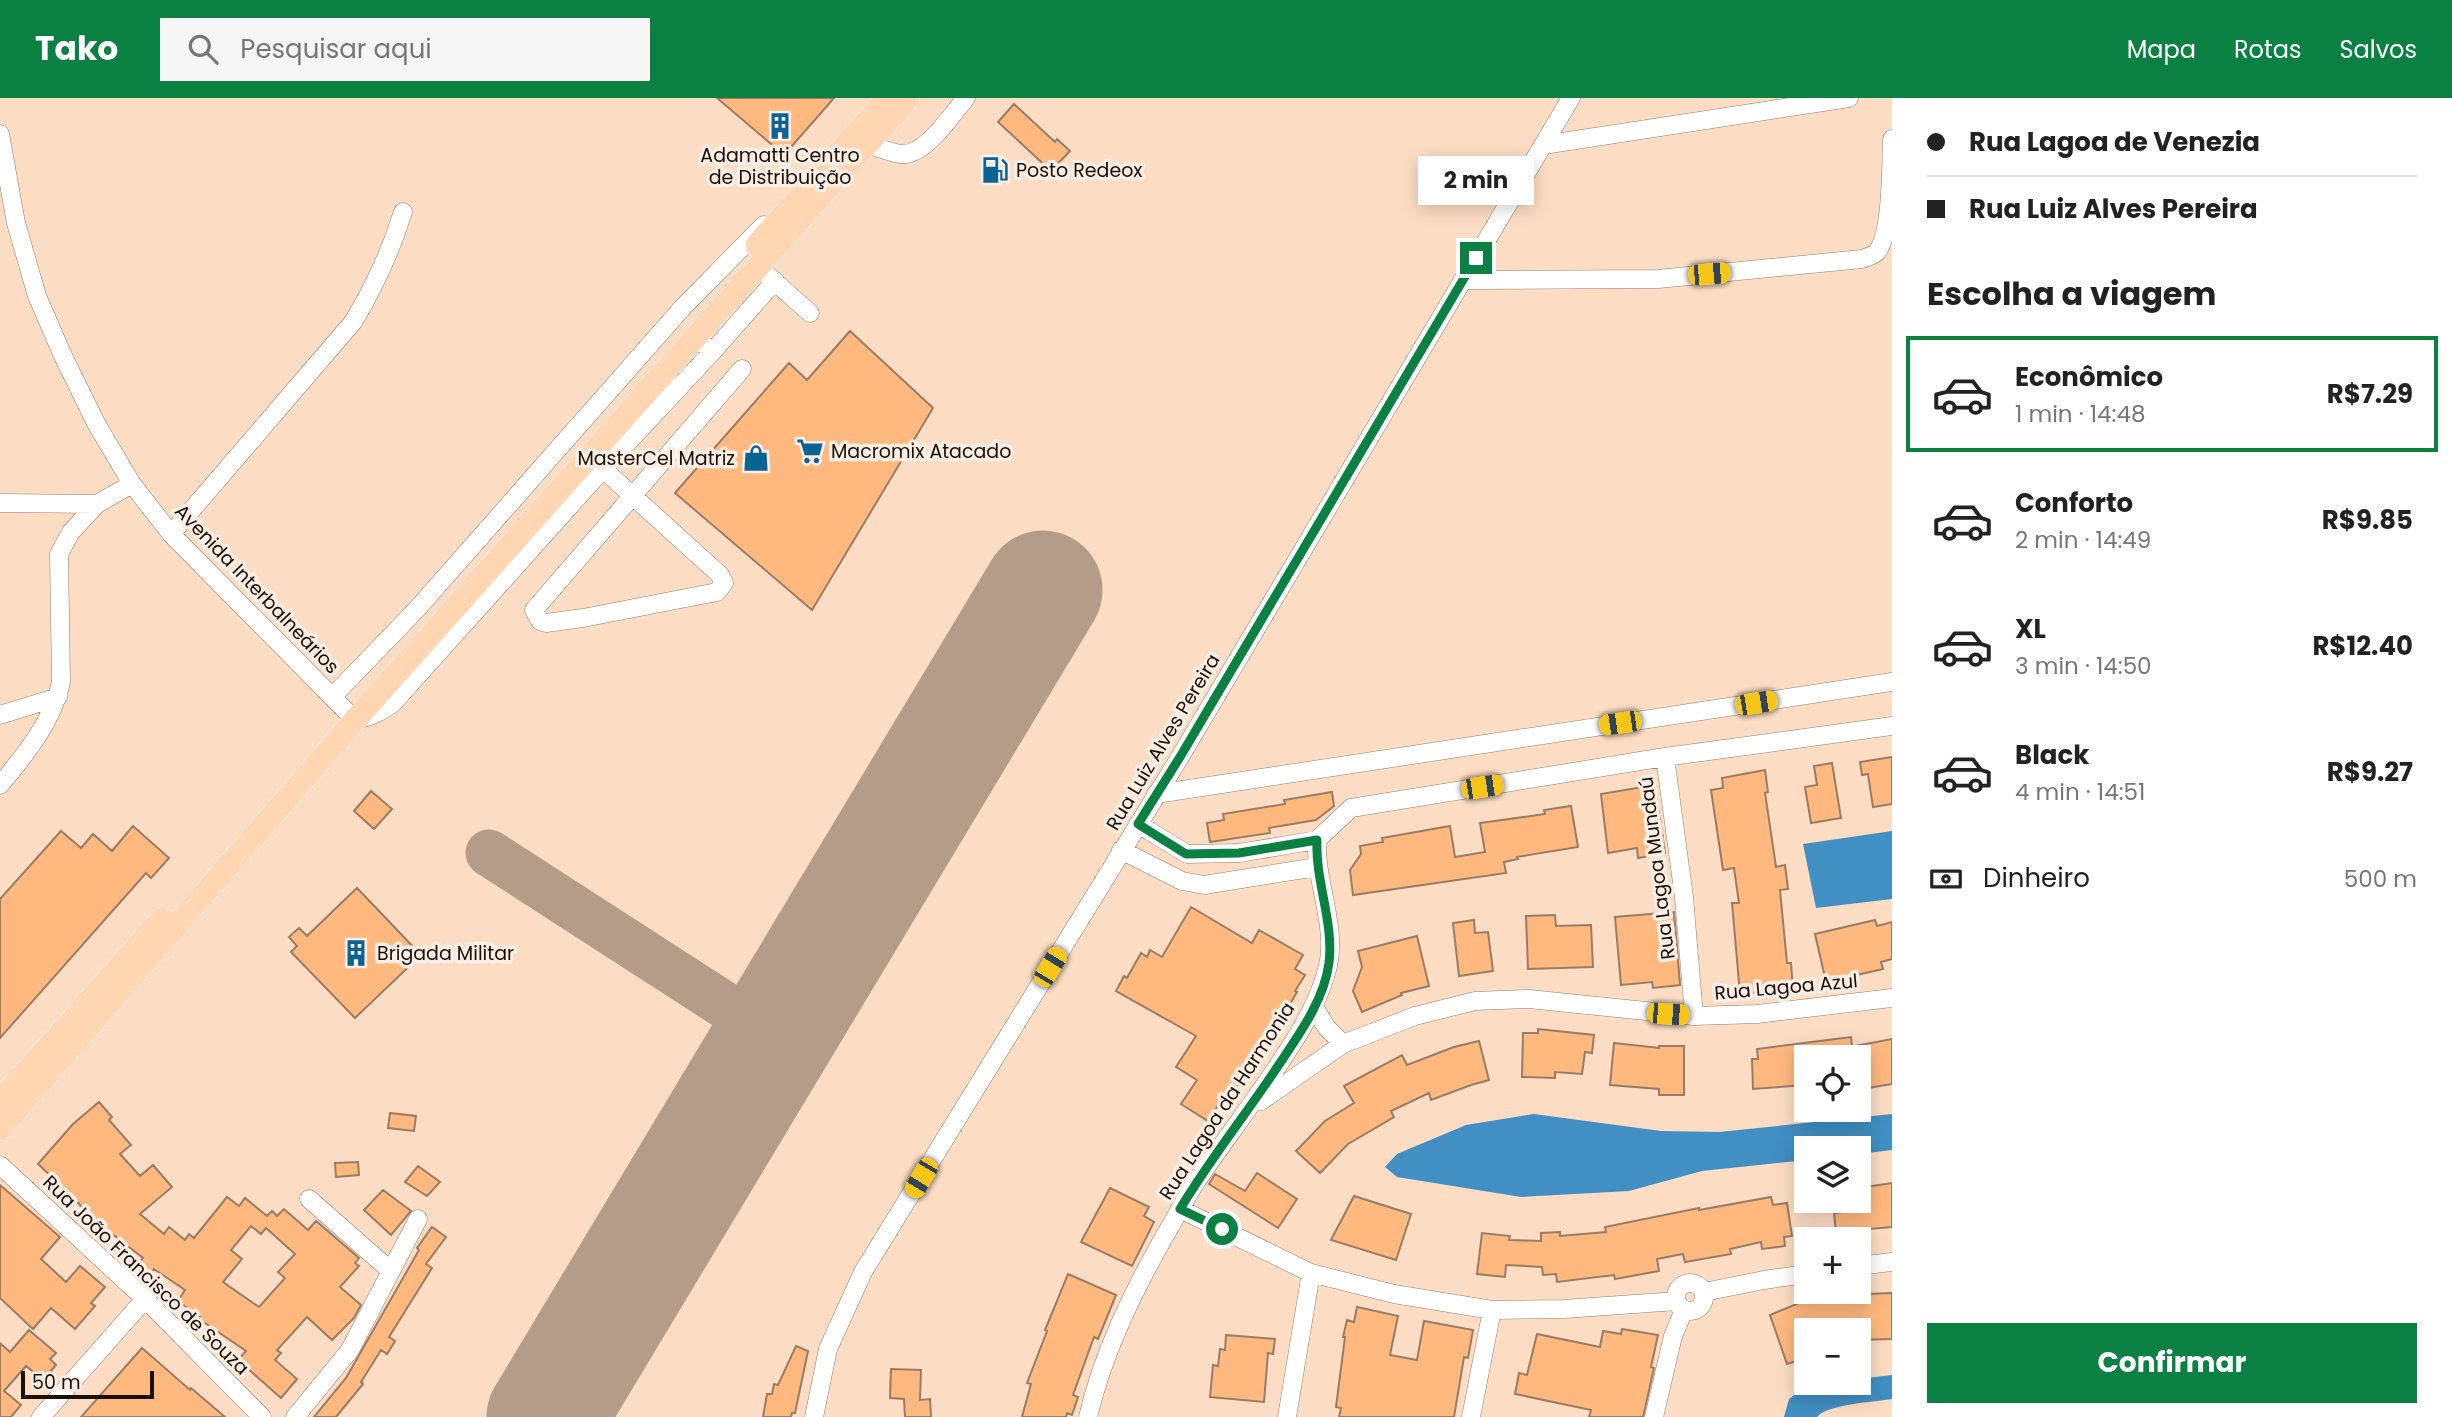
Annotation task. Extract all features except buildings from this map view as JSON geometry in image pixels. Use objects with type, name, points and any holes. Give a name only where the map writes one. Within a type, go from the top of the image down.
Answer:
[{"type":"main road","points":[[0,1101],[887,98]]},
{"type":"main road","points":[[0,1129],[344,710],[377,698],[704,345],[766,274],[867,144],[908,98]]},
{"type":"street","points":[[867,144],[901,154],[915,151],[926,144],[966,98]]},
{"type":"street","name":"Rua Luiz Alves Pereira","points":[[814,1417],[828,1349],[863,1272],[1138,824],[1571,98]]},
{"type":"street","points":[[1543,145],[1849,98]]},
{"type":"street","name":"Avenida Interbalneários","points":[[0,134],[16,223],[37,296],[91,414],[132,484],[171,534],[344,710]]},
{"type":"street","points":[[1463,280],[1658,279],[1862,259],[1875,254],[1883,243],[1888,223],[1892,139]]},
{"type":"street","points":[[704,345],[603,469],[394,702],[369,718],[344,710],[416,609],[684,306],[761,226],[802,194]]},
{"type":"street","points":[[171,534],[353,322],[373,289],[390,252],[403,212]]},
{"type":"street","points":[[766,274],[810,313]]},
{"type":"street","points":[[603,469],[632,495],[720,575],[724,583],[718,592],[546,623],[540,621],[534,610],[632,495],[742,369]]},
{"type":"street","points":[[0,785],[40,732],[58,697],[61,682],[59,554],[71,532],[97,504],[132,484]]},
{"type":"street","points":[[0,503],[97,504]]},
{"type":"street","points":[[1156,794],[1892,682]]},
{"type":"street","points":[[0,715],[58,697]]},
{"type":"street","points":[[1138,824],[1186,854],[1239,853],[1317,840],[1351,808],[1665,757],[1892,726]]},
{"type":"street","name":"Rua Lagoa Mundaú","points":[[1665,757],[1684,897],[1694,1016]]},
{"type":"street","name":"Rua Lagoa da Harmonia","points":[[1088,1417],[1096,1382],[1135,1288],[1195,1184],[1250,1110],[1298,1037],[1314,1007],[1329,963],[1329,934],[1317,867],[1317,840]]},
{"type":"street","points":[[1121,850],[1182,881],[1204,885],[1317,867]]},
{"type":"street","points":[[1239,853],[1242,879]]},
{"type":"street","points":[[1182,881],[1186,854]]},
{"type":"street","name":"Rua Lagoa Azul","points":[[1250,1110],[1343,1044],[1415,1016],[1475,1001],[1529,999],[1694,1016],[1769,1013],[1892,998]]},
{"type":"street","points":[[1314,1007],[1327,1028],[1343,1044]]},
{"type":"street","name":"Rua João Francisco de Souza","points":[[0,1165],[145,1299],[262,1417]]},
{"type":"street","points":[[309,1199],[391,1271]]},
{"type":"street","points":[[1180,1209],[1311,1273],[1394,1294],[1492,1310],[1680,1305],[1695,1310],[1703,1303],[1704,1292],[1794,1276]]},
{"type":"street","points":[[295,1417],[350,1350],[418,1219]]},
{"type":"street","points":[[1871,1264],[1892,1262]]},
{"type":"street","points":[[1287,1417],[1311,1273]]},
{"type":"street","points":[[41,1417],[145,1299]]},
{"type":"street","points":[[1654,1417],[1680,1305]]},
{"type":"street","points":[[1471,1417],[1492,1310]]},
{"type":"water","points":[[1892,831],[1892,899],[1816,908],[1803,844]]},
{"type":"water","points":[[1534,1114],[1661,1131],[1719,1132],[1815,1122],[1871,1122],[1871,1116],[1892,1114],[1892,1150],[1871,1153],[1871,1136],[1794,1136],[1794,1161],[1702,1171],[1629,1191],[1521,1197],[1397,1177],[1385,1167],[1397,1154],[1466,1125]]},
{"type":"water","points":[[1892,1375],[1892,1399],[1841,1406],[1817,1417],[1784,1417],[1789,1399],[1794,1395],[1871,1395],[1871,1378]]},
{"type":"taxiway","points":[[489,853],[774,1037]]},
{"type":"runway","points":[[546,1417],[1043,590]]},
{"type":"place","name":"Adamatti Centro de Distribuição","points":[[780,126]]},
{"type":"place","name":"Posto Redeox","points":[[995,170]]},
{"type":"place","name":"Macromix Atacado","points":[[810,451]]},
{"type":"place","name":"MasterCel Matriz","points":[[756,458]]},
{"type":"place","name":"Brigada Militar","points":[[356,953]]},
{"type":"route","points":[[1222,1229],[1180,1209],[1298,1037],[1323,983],[1329,963],[1329,934],[1317,867],[1317,840],[1239,853],[1186,854],[1138,824],[1476,258]]}]
